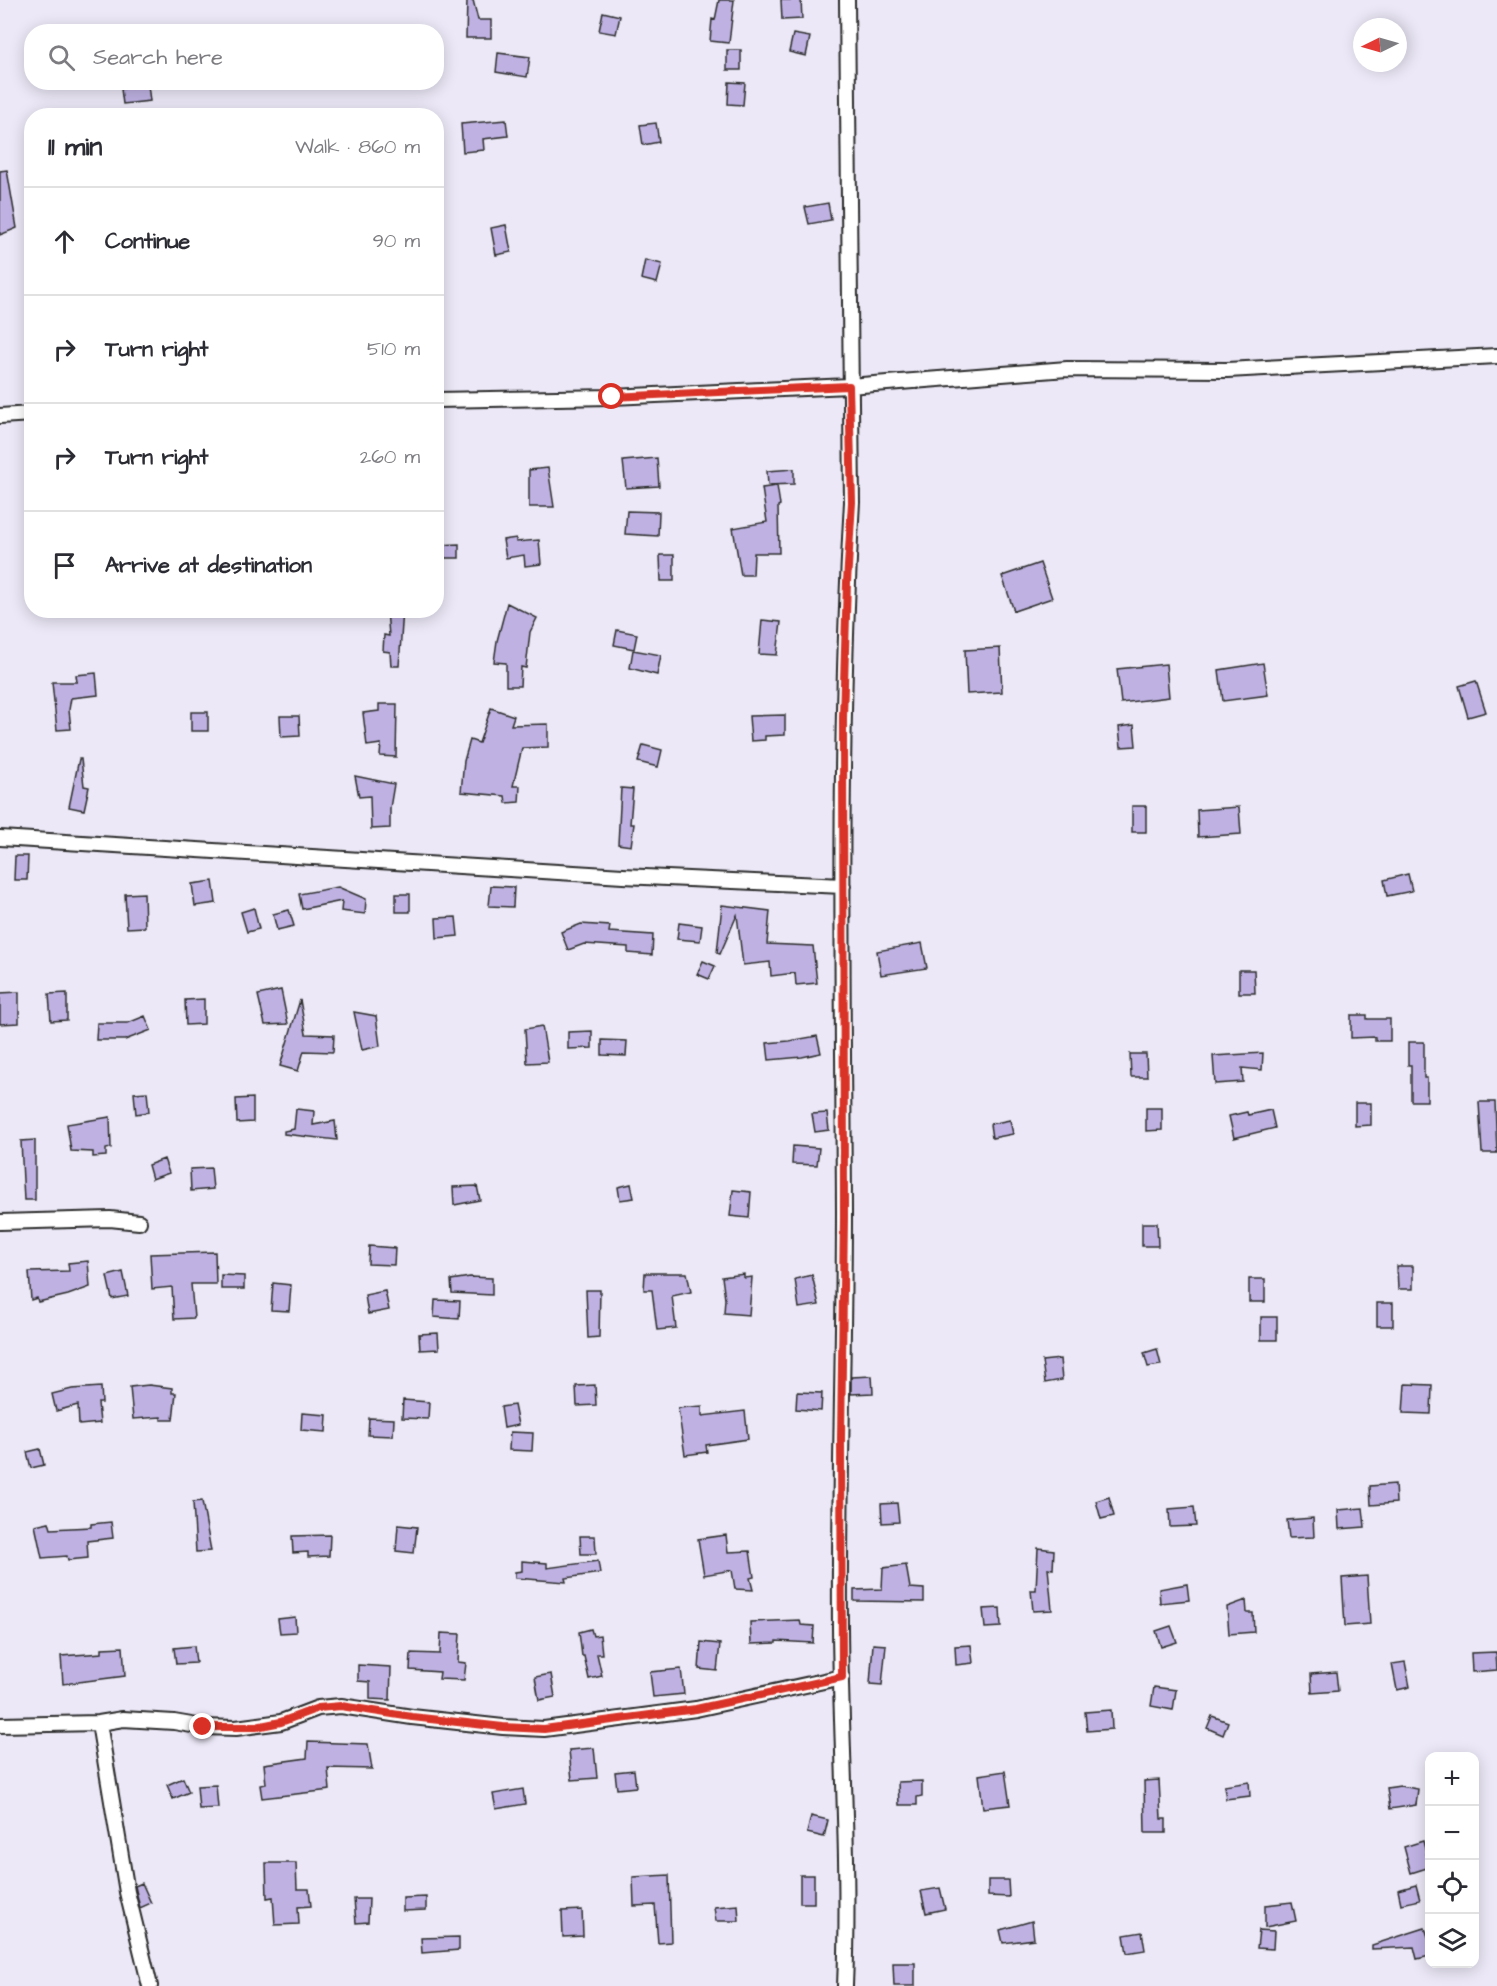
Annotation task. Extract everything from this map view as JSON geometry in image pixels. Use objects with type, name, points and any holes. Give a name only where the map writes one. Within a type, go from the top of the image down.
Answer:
[{"type":"street","points":[[845,1986],[847,1888],[842,1677],[841,1438],[844,1217],[843,718],[852,502],[849,386],[847,0]]},
{"type":"street","points":[[444,400],[612,397],[849,386],[1067,369],[1227,370],[1497,356]]},
{"type":"street","points":[[0,416],[24,414]]},
{"type":"street","points":[[0,838],[623,876],[843,886]]},
{"type":"street","points":[[0,1222],[110,1219],[139,1222]]},
{"type":"street","points":[[0,1725],[99,1723],[123,1719],[143,1719],[203,1727],[236,1728],[281,1722],[318,1708],[341,1706],[412,1717],[544,1729],[696,1709],[842,1677]]},
{"type":"street","points":[[99,1723],[127,1892],[150,1986]]},
{"type":"building","points":[[467,0],[473,0],[478,20],[491,20],[491,38],[466,38]]},
{"type":"building","points":[[719,0],[734,0],[729,43],[710,41],[712,19],[715,20]]},
{"type":"building","points":[[781,0],[801,0],[802,19],[782,20]]},
{"type":"building","points":[[603,12],[620,16],[616,34],[599,31]]},
{"type":"building","points":[[793,34],[810,37],[806,56],[789,52]]},
{"type":"building","points":[[727,50],[741,50],[741,70],[727,70]]},
{"type":"building","points":[[498,53],[530,57],[527,77],[496,72]]},
{"type":"building","points":[[729,82],[745,83],[743,105],[728,104]]},
{"type":"building","points":[[121,90],[149,90],[150,101],[123,104]]},
{"type":"building","points":[[506,120],[508,136],[483,139],[484,150],[463,152],[461,124]]},
{"type":"building","points":[[656,123],[659,142],[643,145],[640,125]]},
{"type":"building","points":[[7,170],[17,228],[0,235],[0,171]]},
{"type":"building","points":[[828,203],[831,220],[809,224],[805,207]]},
{"type":"building","points":[[506,225],[511,252],[496,255],[491,228]]},
{"type":"building","points":[[645,260],[662,264],[657,283],[641,279]]},
{"type":"building","points":[[657,458],[659,486],[626,488],[623,461]]},
{"type":"building","points":[[548,468],[554,507],[529,507],[529,470]]},
{"type":"building","points":[[794,469],[794,484],[768,485],[767,471]]},
{"type":"building","points":[[777,486],[780,505],[778,506],[779,553],[754,553],[753,575],[741,575],[733,528],[767,522],[762,488]]},
{"type":"building","points":[[627,511],[659,512],[658,536],[625,534]]},
{"type":"building","points":[[516,538],[516,542],[539,540],[541,564],[525,566],[524,555],[506,558],[503,540]]},
{"type":"building","points":[[459,544],[459,558],[444,558],[444,545]]},
{"type":"building","points":[[660,555],[674,555],[674,581],[661,581]]},
{"type":"building","points":[[1040,563],[1052,598],[1014,611],[1002,576]]},
{"type":"building","points":[[507,603],[537,618],[530,632],[526,668],[521,667],[520,686],[506,686],[506,663],[494,662]]},
{"type":"building","points":[[388,618],[402,618],[399,666],[391,666],[390,652],[383,651],[384,635],[389,636]]},
{"type":"building","points":[[762,620],[781,622],[777,655],[759,654]]},
{"type":"building","points":[[617,630],[637,634],[634,649],[614,645]]},
{"type":"building","points":[[1000,648],[1002,692],[967,694],[965,650]]},
{"type":"building","points":[[633,650],[661,655],[657,675],[630,668]]},
{"type":"building","points":[[1263,663],[1268,695],[1223,701],[1219,670]]},
{"type":"building","points":[[1166,664],[1169,697],[1121,703],[1117,669]]},
{"type":"building","points":[[96,673],[98,695],[71,698],[69,710],[71,729],[57,730],[52,682],[77,682],[76,675]]},
{"type":"building","points":[[1476,681],[1486,712],[1468,717],[1459,686]]},
{"type":"building","points":[[379,704],[397,704],[396,757],[380,756],[381,744],[367,746],[363,713],[379,711]]},
{"type":"building","points":[[491,708],[514,716],[511,725],[548,724],[548,747],[522,748],[513,786],[520,786],[519,802],[506,803],[505,796],[461,792],[464,761],[470,740],[479,743]]},
{"type":"building","points":[[191,712],[208,712],[208,731],[191,731]]},
{"type":"building","points":[[785,715],[785,735],[765,736],[765,740],[751,741],[749,716]]},
{"type":"building","points":[[280,716],[299,716],[300,736],[281,737]]},
{"type":"building","points":[[1134,725],[1136,746],[1121,747],[1119,727]]},
{"type":"building","points":[[643,745],[662,750],[658,767],[638,762]]},
{"type":"building","points":[[79,759],[81,759],[84,786],[89,787],[84,810],[69,807]]},
{"type":"building","points":[[355,776],[394,784],[390,808],[390,828],[371,829],[370,796],[359,797]]},
{"type":"building","points":[[621,788],[633,789],[630,824],[634,824],[631,846],[618,844]]},
{"type":"building","points":[[1132,806],[1146,806],[1146,832],[1132,832]]},
{"type":"building","points":[[1239,807],[1241,834],[1198,837],[1197,810]]},
{"type":"building","points":[[15,856],[28,856],[27,880],[14,880]]},
{"type":"building","points":[[1408,874],[1412,891],[1387,896],[1384,880]]},
{"type":"building","points":[[213,881],[216,903],[195,906],[192,884]]},
{"type":"building","points":[[491,886],[514,887],[513,907],[489,906]]},
{"type":"building","points":[[338,887],[366,899],[365,914],[341,911],[342,901],[302,909],[299,894]]},
{"type":"building","points":[[144,893],[145,927],[127,928],[125,894]]},
{"type":"building","points":[[396,894],[410,894],[410,912],[396,912]]},
{"type":"building","points":[[722,905],[770,911],[767,944],[813,946],[817,983],[796,985],[795,973],[771,976],[770,962],[743,965],[737,915],[720,954],[717,953]]},
{"type":"building","points":[[254,908],[259,929],[247,932],[241,912]]},
{"type":"building","points":[[289,910],[294,926],[277,930],[273,914]]},
{"type":"building","points":[[456,917],[458,936],[437,938],[436,918]]},
{"type":"building","points":[[679,923],[702,926],[700,941],[677,939]]},
{"type":"building","points":[[581,924],[610,926],[609,932],[653,935],[652,955],[628,953],[628,947],[584,944],[568,950],[561,932]]},
{"type":"building","points":[[922,943],[927,968],[881,975],[877,951]]},
{"type":"building","points":[[703,961],[715,966],[709,979],[697,974]]},
{"type":"building","points":[[1239,970],[1254,970],[1255,993],[1239,993]]},
{"type":"building","points":[[281,990],[288,1024],[265,1025],[258,995]]},
{"type":"building","points":[[19,992],[19,1023],[0,1024],[0,993]]},
{"type":"building","points":[[67,993],[67,1020],[51,1021],[49,994]]},
{"type":"building","points":[[204,999],[204,1024],[186,1025],[185,1000]]},
{"type":"building","points":[[300,1000],[306,1034],[334,1035],[333,1052],[304,1051],[298,1071],[280,1066]]},
{"type":"building","points":[[354,1012],[376,1016],[380,1046],[362,1050]]},
{"type":"building","points":[[1351,1015],[1367,1015],[1367,1019],[1390,1019],[1390,1041],[1375,1041],[1375,1037],[1351,1038]]},
{"type":"building","points":[[145,1016],[151,1030],[125,1040],[96,1040],[97,1023],[128,1023]]},
{"type":"building","points":[[542,1026],[548,1062],[527,1063],[525,1029]]},
{"type":"building","points":[[592,1031],[592,1048],[568,1049],[568,1032]]},
{"type":"building","points":[[817,1036],[821,1053],[769,1060],[767,1043]]},
{"type":"building","points":[[602,1040],[627,1041],[626,1056],[602,1055]]},
{"type":"building","points":[[1408,1042],[1424,1042],[1424,1078],[1427,1078],[1427,1101],[1411,1101],[1411,1065],[1408,1065]]},
{"type":"building","points":[[1263,1053],[1262,1070],[1242,1068],[1243,1082],[1215,1084],[1213,1056]]},
{"type":"building","points":[[1130,1054],[1146,1054],[1147,1077],[1131,1077]]},
{"type":"building","points":[[147,1092],[149,1112],[136,1114],[134,1093]]},
{"type":"building","points":[[253,1098],[253,1122],[237,1123],[236,1099]]},
{"type":"building","points":[[1479,1102],[1495,1102],[1497,1153],[1482,1153]]},
{"type":"building","points":[[1355,1103],[1371,1103],[1371,1125],[1355,1126]]},
{"type":"building","points":[[1146,1108],[1162,1108],[1162,1130],[1146,1131]]},
{"type":"building","points":[[296,1109],[314,1111],[313,1125],[335,1121],[337,1140],[284,1134],[284,1131],[294,1129]]},
{"type":"building","points":[[1271,1110],[1275,1128],[1234,1138],[1229,1116]]},
{"type":"building","points":[[827,1113],[829,1130],[815,1132],[812,1114]]},
{"type":"building","points":[[110,1117],[111,1148],[106,1149],[106,1156],[93,1157],[93,1152],[71,1151],[67,1124]]},
{"type":"building","points":[[1010,1120],[1013,1134],[992,1138],[990,1124]]},
{"type":"building","points":[[35,1140],[35,1200],[24,1200],[21,1141]]},
{"type":"building","points":[[793,1146],[819,1148],[817,1165],[792,1164]]},
{"type":"building","points":[[164,1159],[169,1173],[152,1179],[148,1165]]},
{"type":"building","points":[[211,1168],[213,1189],[191,1191],[190,1169]]},
{"type":"building","points":[[631,1184],[634,1198],[620,1200],[618,1187]]},
{"type":"building","points":[[477,1186],[480,1200],[454,1205],[453,1187]]},
{"type":"building","points":[[733,1190],[751,1192],[749,1218],[730,1216]]},
{"type":"building","points":[[1142,1223],[1157,1223],[1158,1246],[1142,1246]]},
{"type":"building","points":[[369,1246],[395,1248],[394,1265],[368,1264]]},
{"type":"building","points":[[215,1252],[216,1284],[191,1284],[194,1318],[174,1319],[172,1287],[152,1289],[150,1254]]},
{"type":"building","points":[[88,1261],[90,1287],[38,1302],[37,1298],[31,1300],[29,1272],[69,1271],[68,1263]]},
{"type":"building","points":[[1397,1266],[1413,1266],[1413,1289],[1398,1289]]},
{"type":"building","points":[[123,1272],[128,1296],[112,1299],[107,1276]]},
{"type":"building","points":[[645,1273],[687,1273],[691,1292],[672,1296],[676,1328],[657,1330],[652,1290],[644,1290]]},
{"type":"building","points":[[744,1274],[744,1278],[752,1277],[749,1315],[724,1313],[722,1277]]},
{"type":"building","points":[[221,1275],[244,1276],[244,1289],[221,1289]]},
{"type":"building","points":[[812,1275],[819,1305],[799,1308],[795,1279]]},
{"type":"building","points":[[470,1277],[492,1278],[492,1295],[452,1293],[451,1280]]},
{"type":"building","points":[[1249,1279],[1265,1279],[1265,1302],[1249,1302]]},
{"type":"building","points":[[273,1283],[291,1285],[289,1311],[271,1310]]},
{"type":"building","points":[[586,1290],[600,1290],[599,1337],[588,1338]]},
{"type":"building","points":[[385,1291],[389,1310],[368,1314],[365,1295]]},
{"type":"building","points":[[435,1300],[460,1301],[459,1319],[434,1317]]},
{"type":"building","points":[[1377,1303],[1393,1303],[1393,1326],[1377,1326]]},
{"type":"building","points":[[1261,1317],[1277,1317],[1277,1340],[1261,1340]]},
{"type":"building","points":[[438,1333],[439,1349],[420,1350],[419,1334]]},
{"type":"building","points":[[1157,1349],[1161,1365],[1148,1367],[1144,1353]]},
{"type":"building","points":[[1060,1359],[1062,1380],[1045,1383],[1042,1361]]},
{"type":"building","points":[[872,1376],[873,1393],[851,1394],[851,1377]]},
{"type":"building","points":[[1405,1384],[1432,1385],[1431,1414],[1403,1413]]},
{"type":"building","points":[[149,1385],[172,1388],[172,1393],[176,1393],[173,1420],[161,1420],[161,1417],[133,1419],[130,1387]]},
{"type":"building","points":[[595,1385],[596,1405],[577,1406],[576,1386]]},
{"type":"building","points":[[101,1387],[102,1403],[98,1403],[100,1423],[79,1425],[78,1405],[56,1411],[52,1394],[72,1389]]},
{"type":"building","points":[[797,1392],[822,1393],[821,1411],[796,1409]]},
{"type":"building","points":[[403,1400],[429,1402],[428,1419],[402,1418]]},
{"type":"building","points":[[514,1405],[518,1425],[504,1428],[501,1407]]},
{"type":"building","points":[[702,1406],[702,1416],[745,1411],[748,1439],[706,1445],[707,1452],[685,1455],[678,1408]]},
{"type":"building","points":[[302,1413],[327,1415],[326,1432],[301,1430]]},
{"type":"building","points":[[369,1418],[394,1419],[393,1436],[368,1435]]},
{"type":"building","points":[[510,1432],[533,1433],[532,1451],[509,1450]]},
{"type":"building","points":[[40,1449],[44,1465],[31,1468],[27,1452]]},
{"type":"building","points":[[1395,1484],[1396,1503],[1371,1505],[1370,1486]]},
{"type":"building","points":[[1109,1497],[1114,1516],[1101,1519],[1096,1501]]},
{"type":"building","points":[[202,1501],[211,1551],[196,1552],[193,1502]]},
{"type":"building","points":[[897,1503],[899,1522],[882,1523],[881,1504]]},
{"type":"building","points":[[1194,1507],[1196,1526],[1170,1527],[1169,1509]]},
{"type":"building","points":[[1363,1508],[1365,1527],[1339,1529],[1338,1510]]},
{"type":"building","points":[[1313,1518],[1314,1537],[1289,1538],[1287,1520]]},
{"type":"building","points":[[49,1522],[51,1529],[91,1527],[91,1524],[111,1522],[113,1538],[87,1541],[88,1558],[68,1560],[67,1556],[42,1558],[35,1525]]},
{"type":"building","points":[[398,1525],[417,1527],[414,1553],[396,1551]]},
{"type":"building","points":[[330,1535],[329,1556],[308,1557],[308,1552],[293,1553],[292,1536]]},
{"type":"building","points":[[726,1535],[728,1552],[750,1551],[754,1577],[750,1578],[753,1590],[735,1589],[732,1570],[704,1575],[698,1539]]},
{"type":"building","points":[[580,1536],[595,1536],[596,1554],[581,1554]]},
{"type":"building","points":[[1038,1548],[1054,1550],[1053,1569],[1048,1568],[1052,1610],[1033,1611],[1031,1590],[1036,1590]]},
{"type":"building","points":[[522,1561],[547,1563],[547,1568],[598,1561],[600,1573],[565,1578],[566,1582],[515,1578],[515,1572],[522,1571]]},
{"type":"building","points":[[906,1565],[910,1588],[924,1589],[924,1602],[854,1601],[854,1590],[882,1589],[883,1568]]},
{"type":"building","points":[[1367,1576],[1370,1624],[1345,1626],[1342,1578]]},
{"type":"building","points":[[1187,1584],[1189,1600],[1160,1603],[1159,1589]]},
{"type":"building","points":[[1246,1600],[1247,1613],[1253,1613],[1254,1632],[1229,1634],[1227,1607]]},
{"type":"building","points":[[1000,1608],[1001,1627],[985,1628],[983,1609]]},
{"type":"building","points":[[295,1617],[296,1632],[280,1633],[278,1619]]},
{"type":"building","points":[[800,1620],[801,1625],[814,1626],[813,1643],[776,1641],[776,1643],[751,1644],[750,1622]]},
{"type":"building","points":[[1171,1626],[1177,1642],[1161,1647],[1156,1631]]},
{"type":"building","points":[[591,1629],[593,1636],[600,1635],[602,1654],[597,1654],[602,1676],[589,1679],[584,1656],[582,1656],[579,1632]]},
{"type":"building","points":[[441,1633],[460,1634],[458,1662],[466,1663],[464,1680],[439,1679],[440,1672],[410,1670],[411,1653],[440,1654]]},
{"type":"building","points":[[701,1642],[720,1644],[717,1671],[699,1669]]},
{"type":"building","points":[[873,1644],[886,1645],[882,1685],[870,1684]]},
{"type":"building","points":[[971,1645],[973,1663],[956,1665],[955,1646]]},
{"type":"building","points":[[194,1646],[196,1663],[176,1664],[174,1648]]},
{"type":"building","points":[[123,1647],[125,1676],[63,1684],[61,1656],[102,1653],[102,1648]]},
{"type":"building","points":[[1496,1652],[1497,1670],[1472,1672],[1471,1653]]},
{"type":"building","points":[[1405,1662],[1410,1687],[1397,1690],[1392,1664]]},
{"type":"building","points":[[358,1665],[391,1667],[390,1700],[370,1699],[370,1682],[358,1681]]},
{"type":"building","points":[[681,1669],[684,1694],[653,1697],[650,1672]]},
{"type":"building","points":[[1336,1672],[1338,1691],[1312,1693],[1311,1674]]},
{"type":"building","points":[[551,1674],[555,1697],[539,1700],[535,1677]]},
{"type":"building","points":[[1154,1687],[1176,1690],[1173,1710],[1151,1706]]},
{"type":"building","points":[[1111,1710],[1112,1729],[1087,1731],[1085,1712]]},
{"type":"building","points":[[1212,1716],[1228,1722],[1223,1735],[1207,1728]]},
{"type":"building","points":[[308,1742],[368,1744],[372,1769],[328,1768],[330,1790],[262,1798],[260,1785],[266,1784],[264,1764],[307,1758]]},
{"type":"building","points":[[594,1748],[597,1778],[572,1780],[569,1750]]},
{"type":"building","points":[[634,1770],[636,1787],[617,1789],[615,1772]]},
{"type":"building","points":[[1005,1771],[1010,1805],[983,1808],[979,1775]]},
{"type":"building","points":[[183,1778],[189,1792],[173,1799],[167,1785]]},
{"type":"building","points":[[1159,1780],[1161,1819],[1166,1819],[1166,1833],[1145,1833],[1144,1781]]},
{"type":"building","points":[[922,1781],[922,1796],[917,1797],[917,1805],[899,1805],[898,1782]]},
{"type":"building","points":[[1249,1782],[1250,1796],[1226,1799],[1224,1786]]},
{"type":"building","points":[[216,1785],[218,1808],[199,1809],[197,1786]]},
{"type":"building","points":[[1400,1786],[1418,1789],[1416,1805],[1390,1809],[1387,1788]]},
{"type":"building","points":[[523,1789],[525,1804],[496,1809],[493,1794]]},
{"type":"building","points":[[811,1816],[828,1820],[824,1837],[807,1833]]},
{"type":"building","points":[[1423,1841],[1425,1869],[1411,1873],[1404,1847]]},
{"type":"building","points":[[266,1863],[296,1863],[297,1889],[309,1889],[311,1906],[298,1907],[299,1924],[275,1925],[273,1897],[267,1898]]},
{"type":"building","points":[[669,1875],[671,1942],[658,1943],[655,1905],[634,1906],[633,1877]]},
{"type":"building","points":[[800,1875],[814,1875],[814,1903],[800,1903]]},
{"type":"building","points":[[988,1880],[1008,1880],[1009,1897],[988,1896]]},
{"type":"building","points":[[142,1883],[151,1903],[140,1908],[135,1886]]},
{"type":"building","points":[[1416,1885],[1420,1900],[1401,1904],[1398,1890]]},
{"type":"building","points":[[940,1888],[945,1909],[926,1913],[921,1891]]},
{"type":"building","points":[[426,1897],[426,1910],[403,1911],[403,1898]]},
{"type":"building","points":[[354,1899],[369,1899],[368,1922],[356,1923]]},
{"type":"building","points":[[1292,1902],[1296,1921],[1265,1927],[1265,1905]]},
{"type":"building","points":[[738,1905],[739,1921],[716,1921],[714,1907]]},
{"type":"building","points":[[582,1910],[583,1936],[563,1937],[562,1911]]},
{"type":"building","points":[[1032,1921],[1034,1939],[1003,1943],[1000,1930]]},
{"type":"building","points":[[1425,1928],[1425,1957],[1417,1959],[1414,1947],[1372,1949],[1372,1945]]},
{"type":"building","points":[[1259,1930],[1274,1931],[1273,1949],[1257,1948]]},
{"type":"building","points":[[1142,1932],[1145,1950],[1127,1953],[1124,1935]]},
{"type":"building","points":[[459,1937],[459,1950],[422,1953],[421,1938]]},
{"type":"building","points":[[893,1963],[915,1963],[915,1986],[894,1986]]},
{"type":"route","points":[[203,1727],[256,1727],[281,1722],[318,1708],[341,1706],[412,1717],[544,1729],[696,1709],[842,1677],[840,1630],[844,1217],[843,718],[852,502],[849,386],[612,397]]}]
